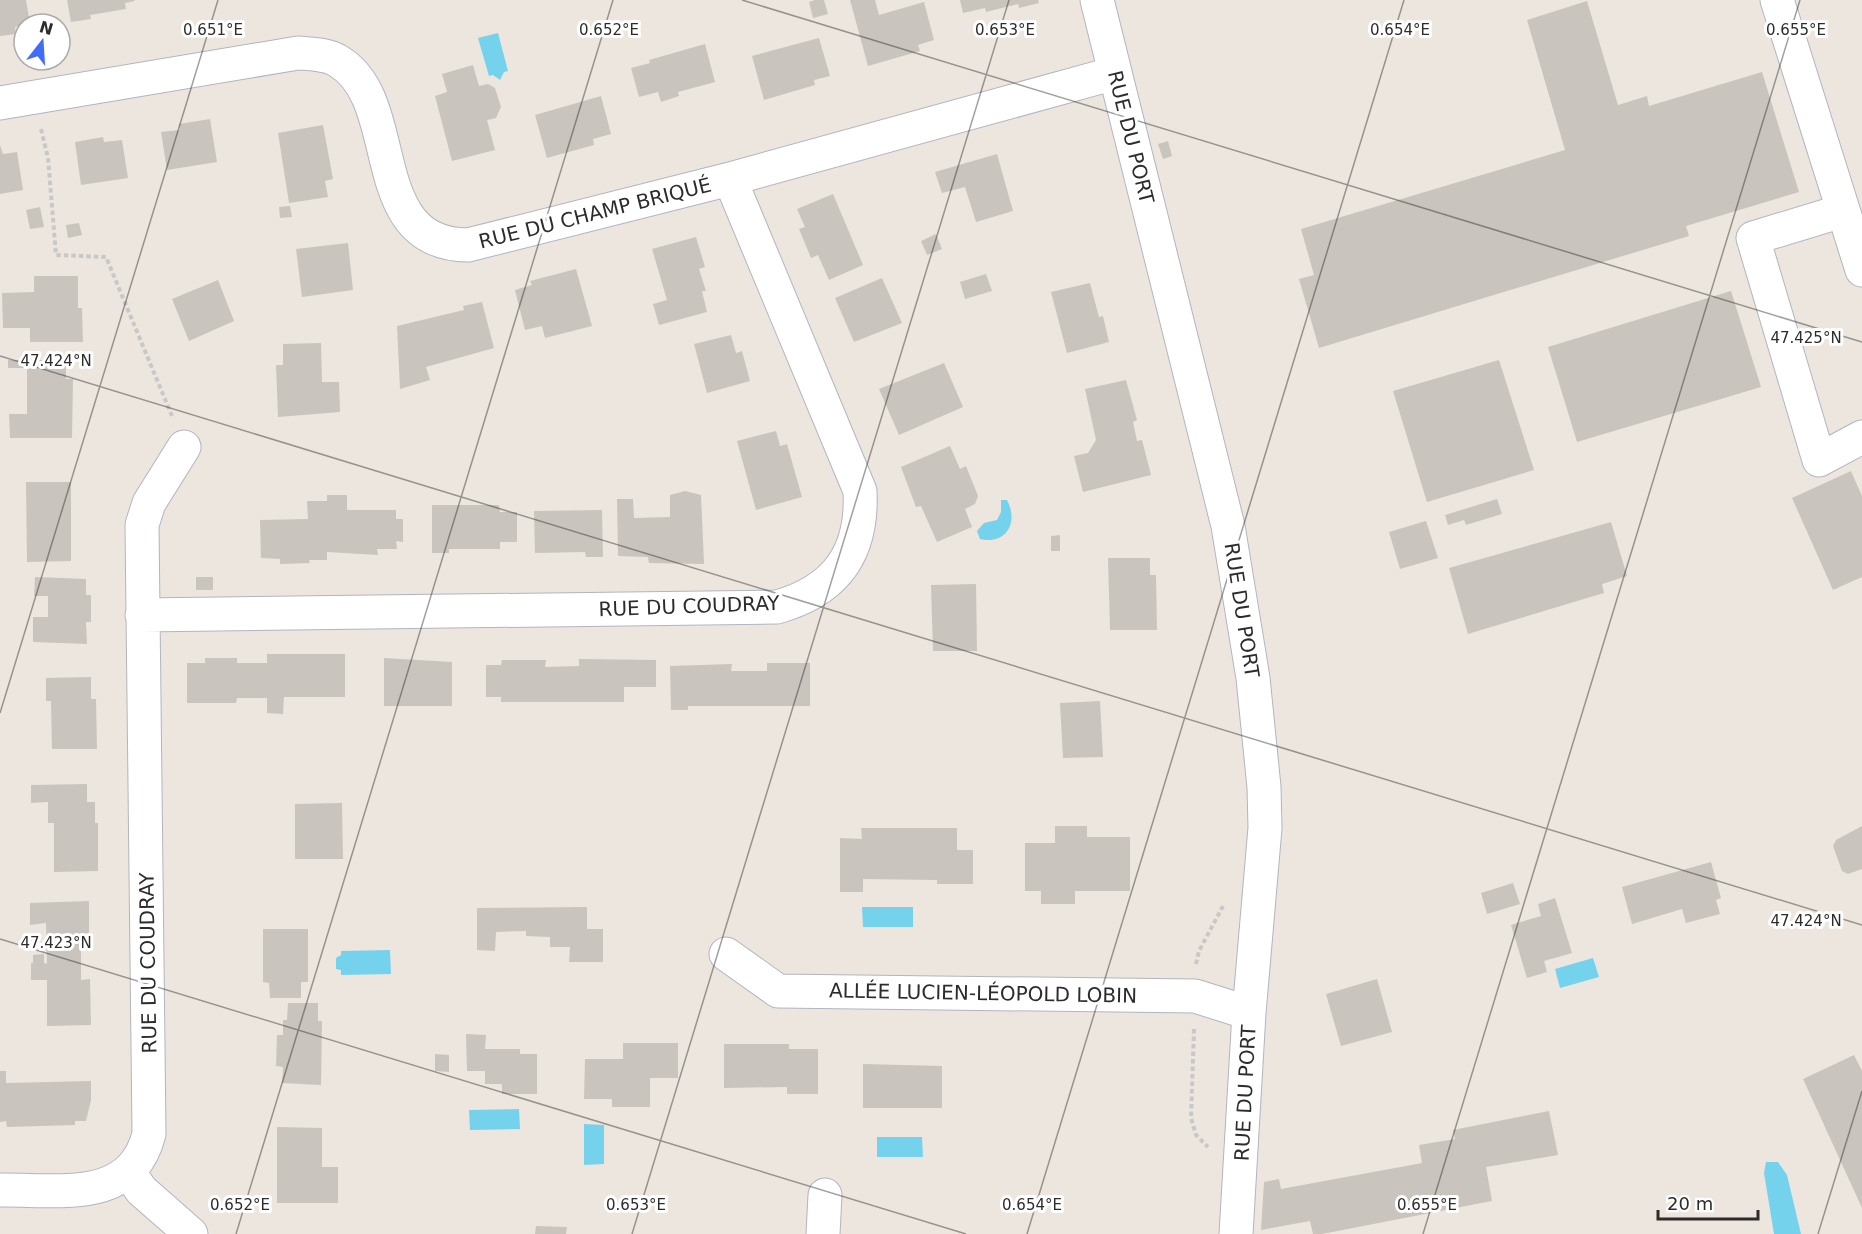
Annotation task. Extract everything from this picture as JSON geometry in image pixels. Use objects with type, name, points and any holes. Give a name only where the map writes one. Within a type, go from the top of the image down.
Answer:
[{"type":"street","name":"RUE DU PORT","points":[[1097,0],[1228,526],[1253,678],[1264,787],[1265,828],[1249,1013],[1236,1234]]},
{"type":"street","points":[[1777,0],[1862,270]]},
{"type":"street","name":"RUE DU CHAMP BRIQUÉ","points":[[0,103],[298,53],[337,60],[350,69],[361,84],[371,108],[393,185],[402,206],[428,236],[440,243],[452,245],[492,241],[730,179],[1115,73]]},
{"type":"street","name":"RUE DU COUDRAY","points":[[142,615],[777,607],[815,593],[837,572],[853,548],[861,513],[860,490],[730,179]]},
{"type":"street","points":[[1842,212],[1753,238],[1819,460],[1862,437]]},
{"type":"street","name":"RUE DU COUDRAY","points":[[0,1190],[89,1189],[105,1186],[129,1172],[145,1150],[151,1108],[142,525],[149,503],[184,447]]},
{"type":"street","name":"ALLÉE LUCIEN-LÉOPOLD LOBIN","points":[[726,954],[778,991],[1195,996],[1249,1013]]},
{"type":"street","points":[[129,1172],[141,1190],[191,1234]]},
{"type":"street","points":[[823,1234],[825,1195]]},
{"type":"path","points":[[34,97],[48,158],[56,255],[106,257],[184,447]]},
{"type":"water","points":[[498,33],[508,71],[504,72],[500,80],[493,75],[489,76],[478,38]]},
{"type":"water","points":[[1001,500],[1007,500],[1012,517],[1008,530],[997,539],[980,539],[977,531],[984,523],[997,520],[1001,512]]},
{"type":"water","points":[[862,907],[913,907],[913,927],[863,927]]},
{"type":"water","points":[[390,950],[391,974],[341,975],[341,970],[336,969],[336,958],[341,955],[341,951]]},
{"type":"water","points":[[1593,958],[1599,977],[1560,988],[1555,969]]},
{"type":"water","points":[[519,1109],[520,1129],[470,1130],[469,1110]]},
{"type":"water","points":[[584,1124],[604,1125],[604,1164],[584,1165]]},
{"type":"water","points":[[877,1137],[922,1137],[923,1157],[877,1157]]},
{"type":"water","points":[[1766,1162],[1778,1162],[1787,1175],[1801,1234],[1774,1234],[1764,1173]]},
{"type":"building","points":[[0,0],[26,0],[28,12],[12,12],[12,34],[0,36]]},
{"type":"building","points":[[67,0],[135,1],[125,3],[126,9],[90,15],[91,19],[72,22],[72,12],[69,12]]},
{"type":"building","points":[[824,0],[828,14],[813,18],[809,2]]},
{"type":"building","points":[[850,0],[875,0],[879,15],[924,2],[934,40],[918,45],[920,51],[868,66]]},
{"type":"building","points":[[960,0],[1038,0],[1039,3],[1019,8],[1018,4],[986,12],[985,8],[963,13]]},
{"type":"building","points":[[1587,1],[1618,105],[1647,96],[1649,106],[1762,72],[1799,192],[1686,226],[1689,236],[1319,348],[1299,279],[1314,275],[1301,229],[1565,150],[1527,20]]},
{"type":"building","points":[[819,38],[830,76],[814,80],[815,85],[764,100],[752,56]]},
{"type":"building","points":[[705,44],[715,82],[678,92],[679,96],[661,102],[658,92],[639,97],[631,68],[650,63],[649,60]]},
{"type":"building","points":[[473,65],[479,86],[488,84],[495,88],[501,107],[496,118],[487,120],[495,150],[452,161],[435,96],[447,92],[442,74]]},
{"type":"building","points":[[601,96],[611,134],[593,139],[594,145],[547,158],[535,115]]},
{"type":"building","points":[[210,119],[217,162],[167,170],[161,132],[180,130],[179,124]]},
{"type":"building","points":[[323,125],[333,179],[325,181],[328,197],[289,203],[278,133]]},
{"type":"building","points":[[103,137],[104,142],[122,140],[128,178],[81,185],[75,142]]},
{"type":"building","points":[[1168,141],[1172,156],[1163,159],[1158,144]]},
{"type":"building","points":[[0,145],[3,154],[17,152],[23,190],[0,194]]},
{"type":"building","points":[[997,154],[1013,211],[976,222],[965,187],[942,193],[935,172]]},
{"type":"building","points":[[833,194],[863,265],[829,280],[818,255],[811,258],[799,229],[805,227],[797,209]]},
{"type":"building","points":[[290,206],[292,217],[280,218],[279,207]]},
{"type":"building","points":[[40,207],[44,227],[30,229],[26,210]]},
{"type":"building","points":[[79,223],[82,235],[68,238],[66,225]]},
{"type":"building","points":[[936,234],[942,249],[927,255],[921,241]]},
{"type":"building","points":[[696,237],[705,267],[699,269],[706,291],[702,291],[707,312],[659,325],[653,304],[667,300],[652,249]]},
{"type":"building","points":[[348,243],[353,290],[302,297],[296,249]]},
{"type":"building","points":[[576,269],[592,326],[545,338],[542,326],[525,330],[515,290],[532,285],[530,281]]},
{"type":"building","points":[[986,274],[992,291],[965,299],[960,282]]},
{"type":"building","points":[[34,276],[78,276],[78,308],[82,308],[83,342],[30,342],[30,328],[3,328],[2,293],[34,292]]},
{"type":"building","points":[[882,278],[902,323],[854,342],[835,298]]},
{"type":"building","points":[[218,280],[234,321],[189,341],[172,299]]},
{"type":"building","points":[[1090,283],[1099,317],[1103,316],[1109,342],[1067,353],[1051,292]]},
{"type":"building","points":[[1731,291],[1761,387],[1577,442],[1548,347]]},
{"type":"building","points":[[482,302],[494,348],[426,367],[430,380],[400,389],[397,326],[464,310],[463,306]]},
{"type":"building","points":[[731,335],[736,353],[742,351],[750,381],[707,393],[694,344]]},
{"type":"building","points":[[321,343],[322,382],[339,382],[340,412],[278,417],[276,365],[283,365],[283,344]]},
{"type":"building","points":[[8,360],[66,360],[66,379],[73,379],[72,438],[10,438],[9,414],[27,414],[27,368],[8,368]]},
{"type":"building","points":[[1499,360],[1534,470],[1427,502],[1393,391]]},
{"type":"building","points":[[944,363],[963,407],[899,435],[879,389]]},
{"type":"building","points":[[1126,380],[1137,420],[1133,422],[1137,441],[1142,440],[1151,475],[1083,492],[1074,456],[1088,453],[1096,440],[1085,389]]},
{"type":"building","points":[[776,431],[780,446],[787,444],[802,497],[756,510],[737,441]]},
{"type":"building","points":[[950,446],[960,469],[966,466],[978,496],[975,504],[965,509],[972,527],[937,542],[921,506],[916,507],[901,467]]},
{"type":"building","points":[[1851,471],[1862,496],[1862,577],[1833,590],[1792,498]]},
{"type":"building","points":[[26,482],[71,482],[71,561],[27,562]]},
{"type":"building","points":[[685,491],[701,495],[704,564],[649,563],[648,557],[618,556],[617,499],[633,499],[634,518],[670,517],[670,495]]},
{"type":"building","points":[[327,495],[347,495],[347,510],[396,510],[396,519],[403,519],[403,542],[396,541],[397,549],[377,549],[378,555],[327,552],[327,560],[309,560],[310,563],[280,564],[280,559],[261,558],[260,520],[308,519],[307,501],[327,501]]},
{"type":"building","points":[[1497,499],[1502,514],[1466,525],[1464,520],[1448,525],[1445,515]]},
{"type":"building","points":[[432,505],[499,505],[500,512],[517,512],[517,542],[500,542],[500,549],[449,549],[449,553],[432,553]]},
{"type":"building","points":[[602,510],[603,557],[586,557],[585,552],[535,553],[534,511]]},
{"type":"building","points":[[1426,521],[1438,558],[1400,569],[1389,532]]},
{"type":"building","points":[[1611,522],[1627,576],[1602,584],[1604,593],[1468,634],[1449,568]]},
{"type":"building","points":[[1060,535],[1060,551],[1051,551],[1051,536]]},
{"type":"building","points":[[1108,558],[1150,558],[1150,575],[1156,575],[1157,630],[1110,630]]},
{"type":"building","points":[[35,577],[86,579],[86,595],[91,595],[91,622],[86,622],[87,644],[33,642],[33,617],[48,617],[48,596],[34,596]]},
{"type":"building","points":[[196,577],[213,577],[213,590],[196,590]]},
{"type":"building","points":[[976,584],[977,651],[933,651],[931,585]]},
{"type":"building","points":[[267,654],[345,654],[345,697],[284,697],[283,714],[267,713],[267,698],[237,698],[236,703],[187,703],[187,663],[205,663],[205,658],[237,658],[237,663],[267,663]]},
{"type":"building","points":[[384,658],[452,662],[452,706],[384,706]]},
{"type":"building","points":[[579,659],[656,660],[656,687],[624,687],[624,702],[501,702],[501,697],[486,697],[486,665],[501,665],[502,660],[546,660],[545,667],[579,666]]},
{"type":"building","points":[[767,663],[810,663],[810,706],[688,706],[688,710],[671,710],[670,666],[732,664],[731,671],[767,671]]},
{"type":"building","points":[[91,677],[91,699],[96,699],[97,749],[52,749],[51,701],[46,701],[46,678]]},
{"type":"building","points":[[1100,701],[1103,757],[1063,758],[1060,703]]},
{"type":"building","points":[[87,784],[87,802],[95,802],[95,823],[98,823],[98,871],[54,872],[54,823],[48,823],[48,802],[31,803],[31,785]]},
{"type":"building","points":[[342,803],[343,859],[295,859],[295,804]]},
{"type":"building","points":[[1055,826],[1087,826],[1087,837],[1130,837],[1130,891],[1075,891],[1075,904],[1041,904],[1041,891],[1025,891],[1025,843],[1055,843]]},
{"type":"building","points":[[1862,826],[1862,869],[1848,874],[1842,871],[1833,846],[1836,840]]},
{"type":"building","points":[[861,828],[957,828],[957,850],[973,850],[973,884],[937,884],[937,880],[863,879],[863,892],[840,892],[840,838],[862,839]]},
{"type":"building","points":[[1711,862],[1721,898],[1716,900],[1720,914],[1686,923],[1682,909],[1632,924],[1622,887]]},
{"type":"building","points":[[1513,883],[1520,904],[1487,914],[1481,893]]},
{"type":"building","points":[[1555,898],[1572,953],[1544,961],[1547,972],[1527,978],[1511,925],[1541,916],[1538,904]]},
{"type":"building","points":[[89,901],[89,948],[81,948],[81,980],[90,979],[91,1025],[47,1026],[47,980],[31,980],[33,955],[44,954],[44,963],[47,964],[46,923],[30,925],[30,903]]},
{"type":"building","points":[[587,907],[587,929],[603,929],[603,962],[569,962],[570,947],[550,947],[550,937],[526,936],[526,931],[496,932],[495,951],[477,950],[477,908]]},
{"type":"building","points":[[263,929],[308,929],[308,982],[301,982],[301,998],[270,998],[269,983],[263,982]]},
{"type":"building","points":[[1377,979],[1392,1032],[1341,1046],[1326,994]]},
{"type":"building","points":[[288,1003],[318,1003],[318,1021],[322,1021],[321,1085],[282,1083],[283,1067],[276,1066],[277,1035],[283,1035],[283,1020],[287,1020]]},
{"type":"building","points":[[466,1034],[486,1035],[485,1049],[520,1049],[520,1054],[537,1054],[537,1094],[502,1094],[502,1084],[485,1084],[485,1071],[467,1071]]},
{"type":"building","points":[[623,1043],[678,1043],[678,1078],[650,1078],[650,1107],[612,1107],[612,1099],[584,1099],[585,1059],[623,1059]]},
{"type":"building","points":[[724,1044],[789,1044],[789,1049],[818,1049],[818,1094],[787,1094],[787,1087],[724,1088]]},
{"type":"building","points":[[435,1054],[449,1055],[449,1072],[435,1071]]},
{"type":"building","points":[[1854,1055],[1862,1071],[1862,1208],[1803,1079]]},
{"type":"building","points":[[863,1064],[942,1066],[942,1108],[863,1108]]},
{"type":"building","points":[[0,1071],[6,1071],[6,1083],[91,1081],[91,1100],[86,1121],[75,1121],[75,1125],[7,1127],[6,1121],[0,1122]]},
{"type":"building","points":[[1549,1111],[1558,1155],[1486,1167],[1492,1201],[1322,1234],[1313,1234],[1310,1221],[1261,1230],[1264,1182],[1279,1179],[1281,1189],[1422,1163],[1419,1145],[1455,1139],[1453,1130]]},
{"type":"building","points":[[277,1127],[322,1128],[322,1167],[338,1167],[338,1203],[277,1203]]},
{"type":"building","points":[[536,1226],[567,1227],[566,1234],[535,1234]]}]
